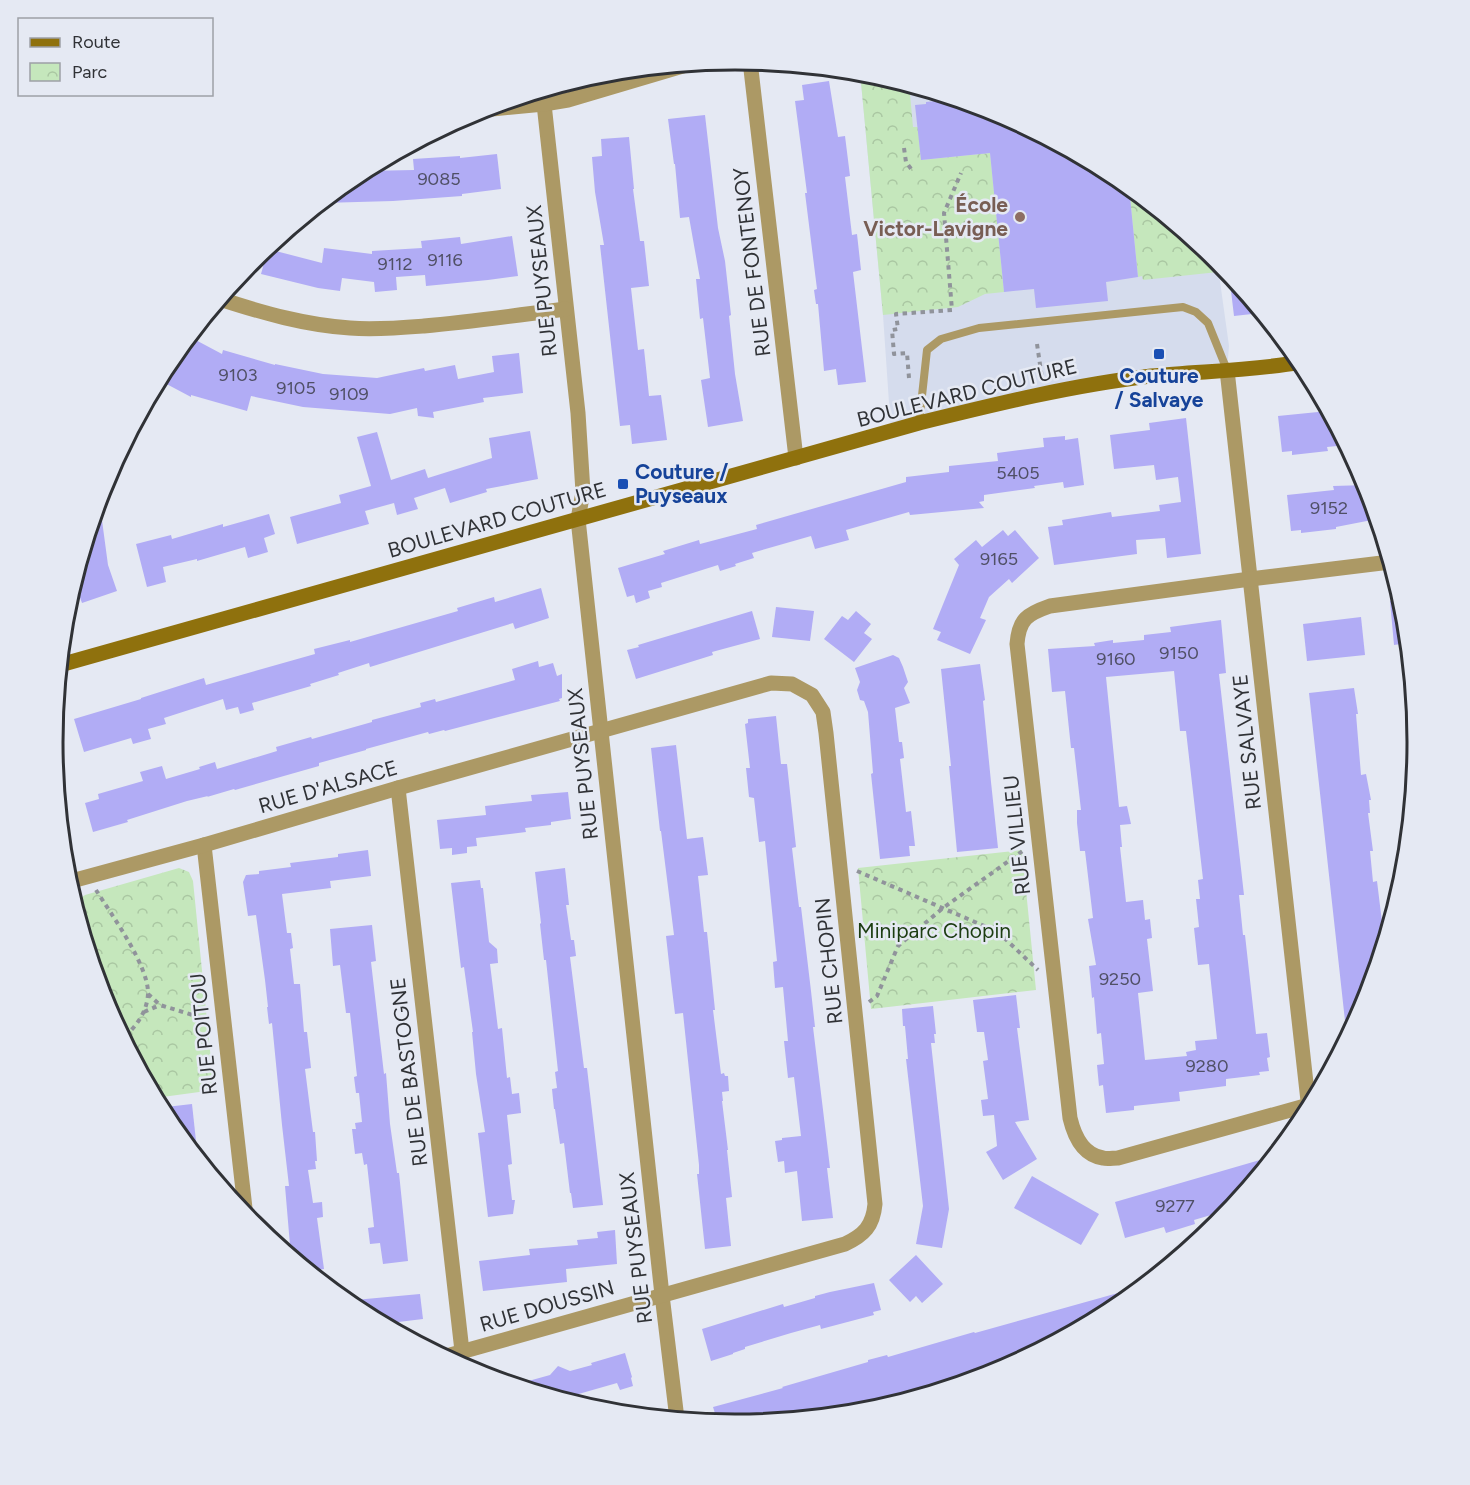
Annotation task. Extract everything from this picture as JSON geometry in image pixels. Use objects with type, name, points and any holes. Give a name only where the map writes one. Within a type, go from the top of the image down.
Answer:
[{"type":"street","name":"RUE DE FONTENOY","points":[[751,71],[796,458]]},
{"type":"street","points":[[518,107],[568,100],[614,81]]},
{"type":"street","name":"RUE PUYSEAUX","points":[[544,104],[578,413],[583,492],[578,519],[676,1412]]},
{"type":"street","points":[[228,302],[270,315],[323,326],[382,329],[566,309]]},
{"type":"street","name":"BOULEVARD COUTURE","points":[[68,663],[919,423],[998,403],[1080,386],[1152,376],[1290,363]]},
{"type":"street","name":"RUE SALVAYE","points":[[1227,370],[1308,1093]]},
{"type":"street","name":"RUE VILLIEU","points":[[1298,1109],[1118,1158],[1101,1158],[1085,1149],[1075,1136],[1070,1118],[1055,987],[1017,644],[1018,630],[1026,618],[1050,606],[1382,563]]},
{"type":"street","name":"RUE CHOPIN","points":[[600,731],[771,683],[792,684],[812,695],[823,712],[826,733],[875,1204],[874,1216],[868,1228],[858,1238],[845,1244],[662,1295]]},
{"type":"street","name":"RUE D'ALSACE","points":[[77,879],[204,846],[600,731]]},
{"type":"street","name":"RUE DE BASTOGNE","points":[[398,788],[462,1351]]},
{"type":"street","name":"RUE POITOU","points":[[204,846],[244,1201]]},
{"type":"street","name":"RUE DOUSSIN","points":[[456,1353],[662,1295]]},
{"type":"lane","points":[[919,423],[927,350],[941,339],[979,328],[1183,307],[1196,312],[1208,323],[1227,370]]},
{"type":"path","points":[[904,148],[906,162],[912,170]]},
{"type":"path","points":[[910,386],[907,353],[894,354],[892,330],[898,329],[896,314],[952,310],[944,213],[960,174]]},
{"type":"path","points":[[1037,344],[1044,394]]},
{"type":"path","points":[[855,1011],[877,996],[898,946],[943,908],[1018,856],[1039,838]]},
{"type":"path","points":[[840,863],[998,932],[1055,987]]},
{"type":"path","points":[[88,876],[136,955],[145,979],[148,993],[144,1012],[128,1032]]},
{"type":"path","points":[[148,993],[160,1005],[224,1024]]},
{"type":"path","points":[[144,1012],[160,1005]]},
{"type":"shaded area","name":"École Victor-Lavigne","points":[[861,82],[909,93],[992,122],[1071,161],[1144,209],[1178,237],[1219,277],[1229,346],[1227,370],[1152,376],[891,432],[883,315]]},
{"type":"green space","points":[[861,82],[912,94],[913,127],[918,127],[921,160],[990,153],[1004,292],[985,294],[958,307],[883,315]]},
{"type":"green space","points":[[1130,199],[1178,237],[1215,272],[1143,280],[1142,276],[1138,277]]},
{"type":"green space","name":"Miniparc Chopin","points":[[1022,850],[1036,990],[871,1009],[858,868]]},
{"type":"green space","points":[[179,868],[189,872],[193,881],[214,1090],[164,1097],[132,1040],[114,1000],[86,916],[82,898]]},
{"type":"building","points":[[829,81],[838,137],[845,136],[850,176],[845,177],[852,235],[857,234],[861,270],[853,272],[866,382],[838,385],[836,369],[824,371],[818,304],[816,304],[814,290],[817,289],[805,193],[807,193],[795,101],[804,100],[802,85]]},
{"type":"building","points":[[935,101],[951,106],[1032,140],[1071,161],[1130,199],[1138,277],[1106,282],[1108,301],[1036,308],[1034,289],[1004,292],[990,153],[921,160],[915,105],[926,104],[926,102]]},
{"type":"building","points":[[705,115],[718,228],[725,261],[735,374],[743,421],[708,427],[701,380],[710,378],[703,318],[700,319],[696,279],[700,279],[689,217],[680,218],[668,119]]},
{"type":"building","points":[[629,137],[633,189],[640,241],[644,241],[649,286],[631,288],[638,350],[644,349],[649,396],[661,395],[667,440],[632,444],[630,425],[620,426],[600,245],[604,245],[592,157],[602,156],[601,139]]},
{"type":"building","points":[[497,154],[501,189],[462,194],[462,196],[335,203],[384,171],[414,170],[413,159],[460,156],[460,158]]},
{"type":"building","points":[[512,236],[518,276],[426,286],[425,275],[396,277],[397,290],[375,292],[374,282],[342,278],[340,291],[261,274],[264,263],[277,251],[322,263],[324,248],[372,254],[372,251],[422,248],[421,241],[460,237],[461,244]]},
{"type":"building","points":[[1231,289],[1252,314],[1234,316]]},
{"type":"building","points":[[197,340],[222,354],[223,350],[275,365],[323,374],[377,378],[424,368],[425,371],[455,365],[458,379],[494,372],[492,356],[519,353],[523,393],[483,398],[484,402],[433,412],[434,418],[418,416],[417,408],[390,414],[303,407],[251,396],[247,411],[191,395],[191,397],[167,384]]},
{"type":"building","points":[[1320,412],[1337,446],[1327,447],[1328,451],[1292,455],[1292,451],[1282,452],[1278,416]]},
{"type":"building","points":[[1186,418],[1201,554],[1167,558],[1165,538],[1136,540],[1137,554],[1054,565],[1048,527],[1063,525],[1062,520],[1111,512],[1112,517],[1160,511],[1159,505],[1181,502],[1178,477],[1156,480],[1154,465],[1114,469],[1110,435],[1150,430],[1149,423]]},
{"type":"building","points":[[530,431],[538,479],[486,489],[487,492],[450,503],[445,488],[414,498],[418,509],[397,515],[394,503],[365,511],[369,524],[297,544],[290,517],[341,503],[339,495],[371,486],[357,437],[377,432],[391,480],[425,469],[428,478],[492,458],[489,438]]},
{"type":"building","points":[[1065,436],[1065,440],[1078,438],[1084,485],[1064,488],[1063,482],[984,495],[984,501],[979,502],[984,508],[910,515],[909,512],[846,530],[849,540],[815,549],[811,536],[752,553],[754,558],[735,564],[736,566],[720,571],[718,565],[661,583],[662,587],[648,591],[650,598],[636,603],[634,595],[627,597],[618,568],[665,554],[663,551],[699,540],[700,544],[757,529],[756,525],[906,482],[906,477],[949,472],[949,466],[998,461],[997,453],[1044,447],[1043,438]]},
{"type":"building","points":[[1356,485],[1369,521],[1336,527],[1336,529],[1301,533],[1301,530],[1291,531],[1287,495],[1334,490],[1333,486]]},
{"type":"building","points":[[269,514],[275,534],[264,538],[268,552],[248,558],[245,547],[197,561],[197,559],[163,567],[166,582],[147,587],[136,544],[171,535],[172,539]]},
{"type":"building","points":[[102,518],[108,565],[117,591],[82,603],[80,596]]},
{"type":"building","points":[[1003,530],[1008,536],[1015,530],[1039,558],[1012,583],[1009,579],[989,597],[980,618],[986,620],[970,654],[937,640],[941,632],[933,629],[959,565],[954,559],[976,540],[982,547]]},
{"type":"building","points":[[541,588],[549,618],[515,629],[513,623],[370,667],[369,663],[310,684],[311,686],[252,703],[254,710],[240,714],[238,707],[226,710],[223,699],[164,718],[166,724],[148,729],[151,739],[133,744],[131,738],[84,752],[74,719],[204,678],[206,685],[315,654],[314,649],[350,640],[350,642],[458,611],[457,608],[494,597],[495,602]]},
{"type":"building","points":[[1390,601],[1394,611],[1399,644],[1394,645]]},
{"type":"building","points":[[776,607],[814,611],[810,641],[772,637]]},
{"type":"building","points":[[752,611],[760,639],[712,652],[713,655],[636,679],[627,650]]},
{"type":"building","points":[[856,611],[871,624],[864,633],[872,639],[854,662],[824,639],[842,616],[848,620]]},
{"type":"building","points":[[1361,617],[1365,655],[1307,661],[1303,624]]},
{"type":"building","points":[[1221,620],[1226,673],[1219,674],[1244,895],[1239,895],[1243,935],[1245,935],[1256,1034],[1267,1033],[1269,1071],[1259,1072],[1260,1075],[1226,1079],[1226,1086],[1179,1092],[1180,1101],[1134,1106],[1134,1110],[1106,1113],[1103,1085],[1099,1086],[1097,1065],[1104,1064],[1101,1033],[1097,1034],[1094,997],[1092,998],[1089,966],[1096,965],[1088,919],[1093,918],[1085,851],[1080,851],[1077,810],[1081,810],[1074,748],[1071,748],[1065,691],[1052,692],[1048,649],[1095,646],[1094,643],[1113,640],[1113,643],[1144,640],[1144,635],[1171,632],[1170,627]],"holes":[[[1174,671],[1180,731],[1186,731],[1203,879],[1198,880],[1200,899],[1196,899],[1199,927],[1194,928],[1198,965],[1209,964],[1217,1039],[1195,1041],[1196,1050],[1186,1052],[1187,1056],[1145,1060],[1138,993],[1153,991],[1147,939],[1152,938],[1150,919],[1145,920],[1143,900],[1126,902],[1120,825],[1131,824],[1127,806],[1119,807],[1106,677]]]},
{"type":"building","points":[[893,655],[899,658],[908,682],[904,688],[910,703],[895,708],[899,742],[902,742],[904,758],[900,759],[906,812],[911,811],[915,846],[909,846],[910,856],[880,859],[871,774],[873,773],[868,712],[857,690],[860,682],[855,668]]},
{"type":"building","points":[[538,661],[539,667],[553,663],[557,676],[562,674],[560,701],[366,749],[319,763],[319,766],[187,801],[93,832],[85,803],[99,799],[98,794],[143,781],[140,772],[162,766],[166,779],[215,762],[217,769],[277,751],[276,747],[311,737],[312,739],[421,707],[420,703],[435,699],[436,702],[515,680],[512,669]]},
{"type":"building","points":[[980,664],[998,848],[957,852],[941,669]]},
{"type":"building","points":[[1354,688],[1358,714],[1356,714],[1361,775],[1366,774],[1371,800],[1369,800],[1370,813],[1368,813],[1373,851],[1370,851],[1373,882],[1377,881],[1382,922],[1371,959],[1345,1024],[1309,693]]},
{"type":"building","points":[[776,716],[781,764],[787,764],[796,847],[792,848],[815,1027],[813,1027],[830,1168],[827,1168],[833,1218],[802,1221],[797,1171],[785,1173],[784,1161],[778,1162],[775,1141],[801,1136],[794,1077],[788,1078],[784,1041],[788,1041],[783,987],[775,988],[773,962],[777,961],[765,841],[759,842],[754,798],[749,797],[746,768],[750,768],[745,724],[748,723],[748,719]]},
{"type":"building","points":[[676,745],[687,839],[703,837],[708,875],[698,876],[704,932],[707,932],[721,1074],[728,1076],[729,1091],[722,1092],[722,1101],[732,1197],[726,1198],[731,1246],[705,1249],[697,1174],[699,1174],[699,1165],[683,1013],[675,1014],[666,936],[674,935],[651,748]]},
{"type":"building","points":[[568,792],[571,819],[551,822],[551,825],[525,828],[526,832],[476,838],[477,846],[467,847],[467,853],[452,855],[452,848],[440,849],[437,820],[486,815],[485,806],[532,801],[531,795]]},
{"type":"building","points":[[368,850],[371,876],[330,881],[331,888],[282,894],[287,933],[291,933],[293,948],[290,949],[294,984],[300,984],[304,1032],[307,1032],[311,1068],[305,1069],[317,1161],[315,1161],[316,1169],[308,1170],[313,1203],[322,1202],[323,1217],[317,1218],[324,1269],[318,1270],[290,1246],[285,1186],[289,1186],[272,1023],[269,1024],[256,915],[248,916],[243,882],[246,875],[259,874],[259,871],[291,867],[290,863],[338,857],[338,854]]},
{"type":"building","points":[[565,868],[569,905],[566,905],[571,940],[574,940],[576,956],[570,957],[584,1068],[587,1068],[603,1205],[573,1208],[564,1143],[560,1144],[554,1109],[552,1089],[557,1088],[555,1072],[558,1071],[535,872]]},
{"type":"building","points":[[480,880],[481,888],[483,888],[489,942],[497,949],[498,963],[490,964],[498,1029],[502,1028],[507,1078],[510,1077],[512,1094],[519,1093],[521,1113],[507,1115],[512,1164],[508,1165],[512,1200],[515,1200],[513,1214],[488,1217],[478,1133],[485,1132],[451,883]]},
{"type":"building","points":[[372,925],[376,961],[371,962],[384,1074],[386,1073],[390,1124],[397,1173],[399,1173],[408,1261],[383,1264],[380,1243],[370,1244],[368,1228],[374,1227],[367,1164],[364,1165],[362,1153],[355,1154],[352,1129],[356,1129],[355,1123],[362,1122],[359,1093],[356,1093],[354,1077],[357,1076],[350,1013],[346,1013],[340,965],[333,966],[330,929]]},
{"type":"building","points":[[1016,995],[1020,1028],[1017,1028],[1029,1120],[1015,1122],[1037,1159],[1003,1180],[986,1152],[997,1146],[994,1115],[983,1116],[981,1100],[988,1099],[983,1061],[988,1060],[984,1032],[977,1032],[973,1000]]},
{"type":"building","points":[[933,1006],[936,1034],[934,1034],[935,1043],[931,1043],[949,1209],[942,1248],[916,1244],[923,1206],[902,1009]]},
{"type":"building","points":[[192,1104],[196,1141],[194,1141],[170,1107]]},
{"type":"building","points":[[1262,1160],[1214,1214],[1194,1220],[1195,1224],[1166,1233],[1164,1227],[1125,1238],[1115,1202]]},
{"type":"building","points":[[1032,1176],[1099,1214],[1081,1245],[1014,1208]]},
{"type":"building","points":[[615,1230],[617,1264],[566,1269],[567,1282],[483,1291],[479,1261],[530,1255],[529,1249],[578,1245],[577,1240],[598,1238],[597,1232]]},
{"type":"building","points":[[916,1255],[943,1284],[922,1303],[916,1296],[910,1302],[889,1280]]},
{"type":"building","points":[[874,1283],[881,1310],[873,1312],[874,1315],[821,1329],[820,1325],[791,1333],[745,1347],[733,1354],[711,1361],[702,1329],[783,1304],[784,1307],[830,1292]]},
{"type":"building","points":[[1121,1292],[1071,1324],[1032,1345],[951,1379],[909,1392],[823,1409],[779,1413],[715,1414],[713,1407],[783,1388],[868,1362],[868,1360],[887,1355],[888,1357]]},
{"type":"building","points":[[420,1294],[423,1319],[396,1322],[360,1300]]},
{"type":"building","points":[[625,1353],[633,1386],[620,1390],[617,1383],[575,1395],[527,1381],[550,1375],[558,1366],[570,1371],[592,1365],[591,1363]]},
{"type":"place","name":"École Victor-Lavigne","points":[[1020,217]]},
{"type":"place","name":"Couture / Salvaye","points":[[1159,354]]},
{"type":"place","name":"Couture / Puyseaux","points":[[623,484]]}]
